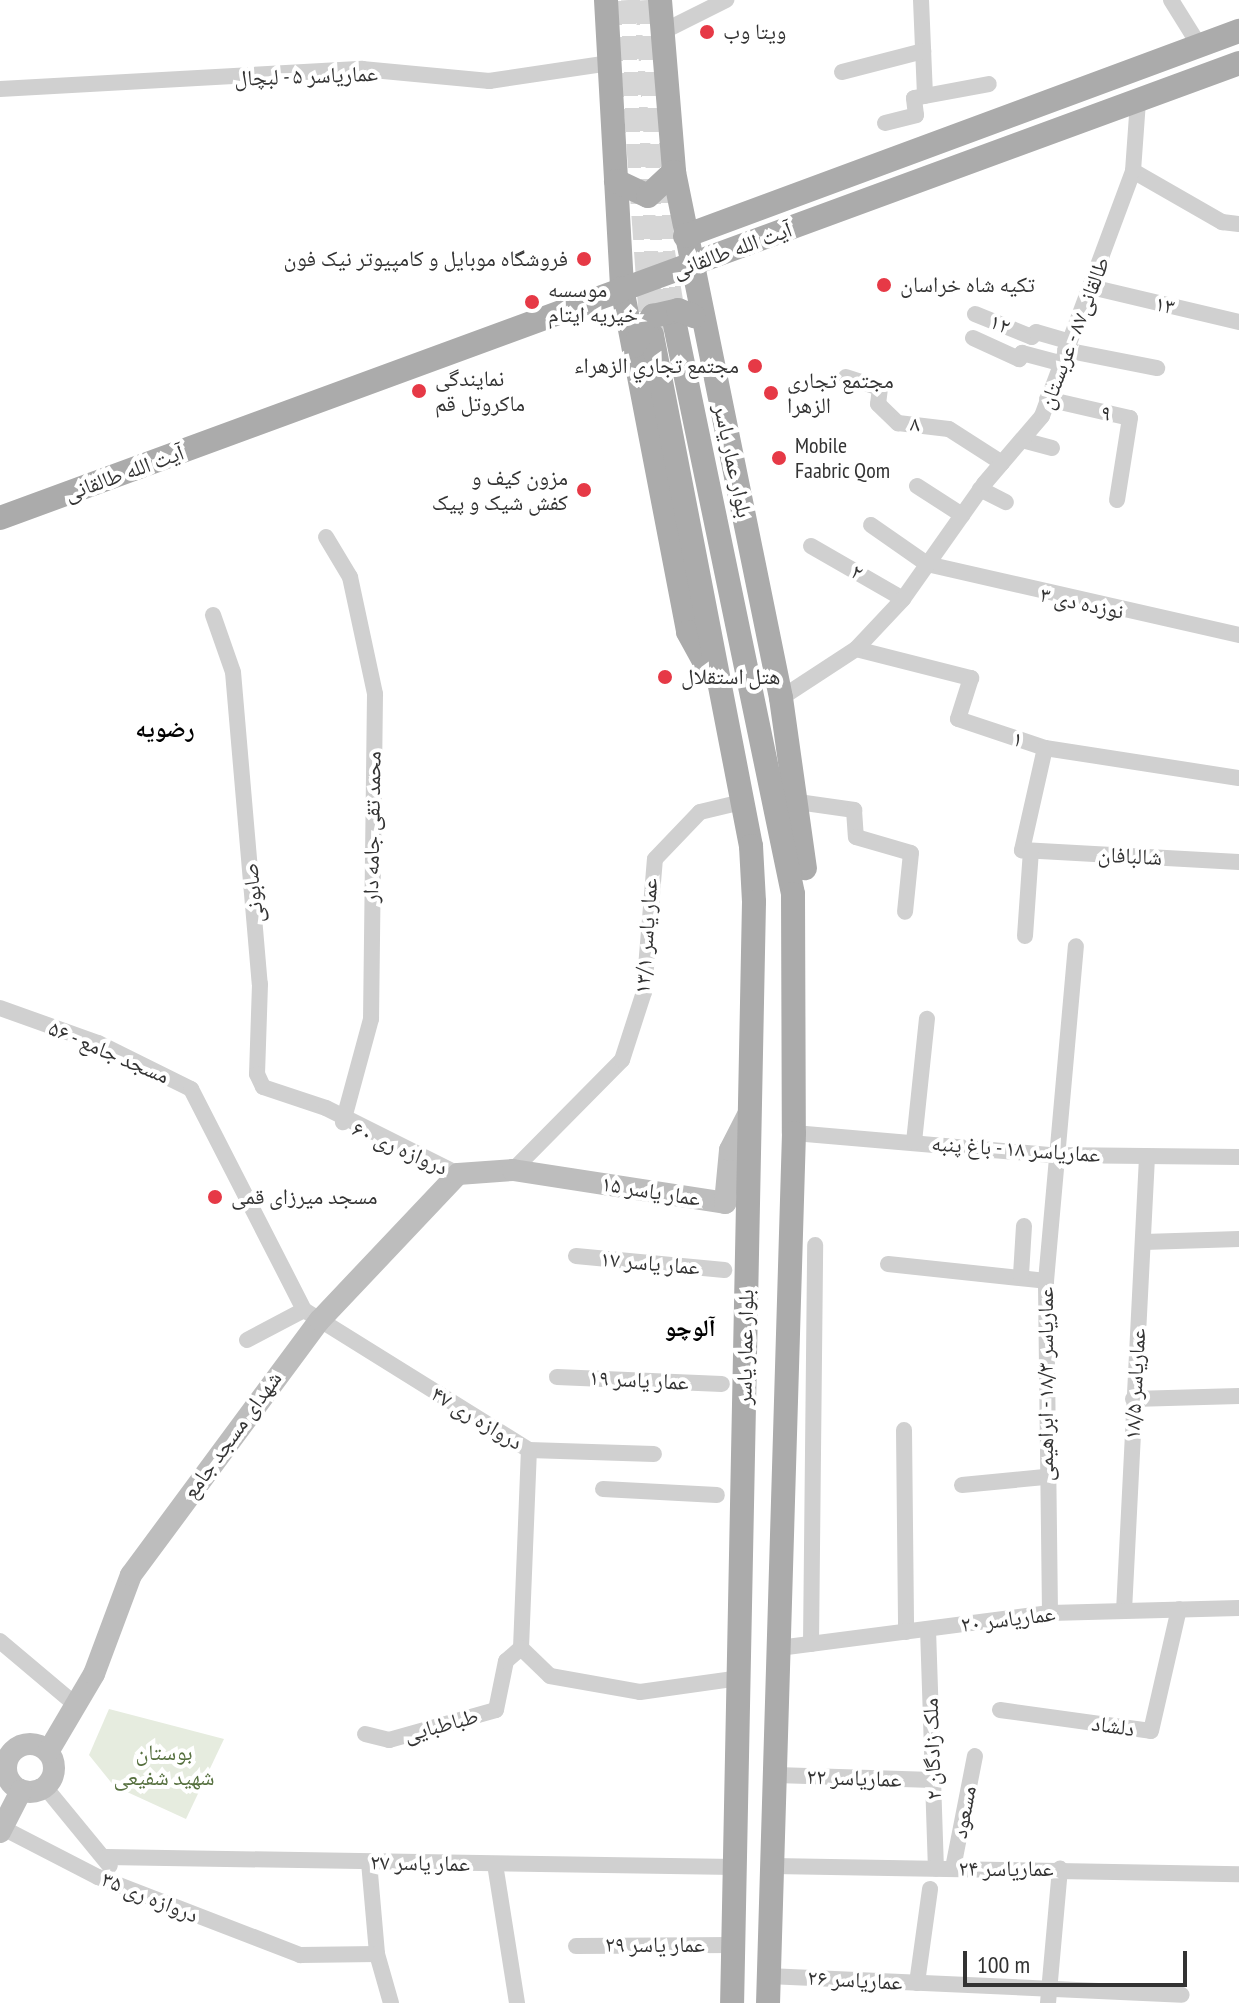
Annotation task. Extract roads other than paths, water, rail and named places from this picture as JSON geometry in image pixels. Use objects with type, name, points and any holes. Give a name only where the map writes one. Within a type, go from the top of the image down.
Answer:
[{"type":"main road","name":"بلوار عمار یاسر","points":[[606,0],[622,288],[638,336],[721,694],[742,802],[754,902],[732,2003]]},
{"type":"main road","name":"بلوار عمار یاسر","points":[[660,0],[674,172],[685,236],[781,698],[798,802],[806,887],[793,919]]},
{"type":"main road","name":"آیت الله طالقانی","points":[[685,236],[1239,31]]},
{"type":"main road","name":"آیت الله طالقانی","points":[[0,518],[1138,101],[1227,75],[1239,63]]},
{"type":"main road","points":[[616,181],[648,196],[674,172]]},
{"type":"main road","points":[[589,301],[638,336],[644,325],[665,311],[690,312],[705,325]]},
{"type":"main road","name":"بلوار عمار یاسر","points":[[675,325],[779,801],[793,919],[794,1133],[768,2003]]},
{"type":"main road","name":"عمار یاسر ۱۵","points":[[469,1171],[513,1170],[725,1203],[730,1150],[750,1110]]},
{"type":"main road","name":"شهدای مسجد جامع","points":[[48,1752],[76,1705],[131,1575],[312,1315],[469,1171]]},
{"type":"main road","points":[[29,1743],[48,1752],[54,1770],[45,1787],[21,1791],[6,1774],[5,1754],[29,1743]]},
{"type":"main road","points":[[1,1830],[21,1791]]},
{"type":"street","points":[[662,32],[726,0]]},
{"type":"street","points":[[921,0],[925,96]]},
{"type":"street","points":[[1171,0],[1199,45]]},
{"type":"street","points":[[842,72],[923,51]]},
{"type":"street","name":"عماریاسر ۵ - لبچال","points":[[0,89],[362,69],[489,81],[610,63]]},
{"type":"street","points":[[885,123],[916,115],[914,98],[989,84]]},
{"type":"street","name":"طالقانی۸۷ - عربستان","points":[[781,698],[856,649],[903,599],[980,489],[1022,440],[1047,399],[1133,171],[1138,101]]},
{"type":"street","points":[[1133,171],[1239,224]]},
{"type":"street","name":"۱۳","points":[[1091,287],[1239,322]]},
{"type":"street","name":"۱۲","points":[[975,314],[1032,337],[1036,332],[1064,352]]},
{"type":"street","points":[[973,338],[1019,359],[1022,353],[1064,352],[1157,368]]},
{"type":"street","name":"۸","points":[[846,377],[880,388],[878,404],[898,423],[949,429],[1002,463]]},
{"type":"street","name":"۹","points":[[1047,399],[1130,418],[1117,500]]},
{"type":"street","points":[[1022,440],[1052,448]]},
{"type":"street","points":[[917,486],[962,515]]},
{"type":"street","points":[[980,489],[1006,502]]},
{"type":"street","points":[[871,525],[927,564]]},
{"type":"street","name":"محمد تقی جامه دار","points":[[326,537],[350,577],[375,694],[371,1019],[343,1122]]},
{"type":"street","name":"۲","points":[[811,546],[903,599]]},
{"type":"street","name":"نوزده دی ۳","points":[[927,564],[1239,635]]},
{"type":"street","name":"صابونی","points":[[213,615],[233,672],[260,984],[257,1074],[263,1087],[326,1108],[343,1122]]},
{"type":"street","name":"۱","points":[[856,649],[971,678],[958,719],[1045,748],[1239,778]]},
{"type":"street","points":[[1025,936],[1026,851],[1045,748]]},
{"type":"street","name":"عمار یاسر ۱۳/۱","points":[[513,1170],[622,1060],[644,992],[655,859],[700,812],[742,802]]},
{"type":"street","points":[[798,802],[854,810],[856,837],[911,853],[905,912]]},
{"type":"street","name":"شالبافان","points":[[1026,851],[1239,862]]},
{"type":"street","name":"عماریاسر ۱۸/۳ - ابراهیمی","points":[[1050,1613],[1045,1477],[1046,1281],[1052,1155],[1076,946]]},
{"type":"street","name":"۵۶ - مسجد جامع","points":[[0,1008],[98,1043],[191,1089],[312,1315]]},
{"type":"street","points":[[914,1142],[927,1019]]},
{"type":"street","name":"دروازه ری ۶۰","points":[[343,1122],[469,1171]]},
{"type":"street","name":"عماریاسر ۱۸ - باغ پنبه","points":[[794,1133],[1052,1155],[1239,1157]]},
{"type":"street","name":"عماریاسر ۱۸/۵","points":[[1124,1611],[1147,1157]]},
{"type":"street","points":[[1021,1275],[1024,1226]]},
{"type":"street","points":[[1144,1242],[1239,1239]]},
{"type":"street","points":[[811,1644],[815,1245]]},
{"type":"street","name":"عمار یاسر ۱۷","points":[[576,1256],[724,1270]]},
{"type":"street","points":[[888,1264],[1021,1275],[1046,1281]]},
{"type":"street","points":[[247,1340],[312,1315]]},
{"type":"street","name":"دروازه ری ۴۷","points":[[312,1315],[529,1450],[654,1454]]},
{"type":"street","name":"عمار یاسر ۱۹","points":[[557,1377],[722,1384]]},
{"type":"street","points":[[1133,1399],[1239,1396]]},
{"type":"street","points":[[904,1430],[906,1632]]},
{"type":"street","points":[[529,1450],[521,1648],[550,1676],[640,1692],[739,1678]]},
{"type":"street","points":[[962,1485],[1045,1477]]},
{"type":"street","points":[[603,1489],[717,1495]]},
{"type":"street","name":"عماریاسر ۲۰","points":[[779,1648],[1050,1613],[1239,1608]]},
{"type":"street","name":"دلشاد","points":[[1000,1710],[1151,1731],[1179,1609]]},
{"type":"street","name":"۲ ملک زادگان","points":[[928,1629],[933,1780],[944,1869]]},
{"type":"street","points":[[0,1641],[76,1705]]},
{"type":"street","name":"طباطبایی","points":[[365,1734],[389,1740],[496,1710],[506,1661],[521,1648]]},
{"type":"street","name":"مسعود","points":[[944,1869],[975,1756]]},
{"type":"street","name":"عماریاسر ۲۲","points":[[776,1775],[933,1780]]},
{"type":"street","points":[[45,1787],[106,1857],[111,1871],[103,1879]]},
{"type":"street","name":"دروازه ری ۳۵","points":[[1,1830],[103,1879],[258,1940],[316,1957],[377,1954]]},
{"type":"street","name":"عمار یاسر ۲۷","points":[[106,1857],[735,1867]]},
{"type":"street","points":[[369,1862],[377,1954],[391,2003]]},
{"type":"street","points":[[495,1864],[517,2003]]},
{"type":"street","name":"عماریاسر ۲۴","points":[[773,1866],[1239,1874]]},
{"type":"street","points":[[1049,1996],[1060,1869]]},
{"type":"street","points":[[917,1983],[930,1889]]},
{"type":"street","name":"عمار یاسر ۲۹","points":[[576,1946],[733,1945]]},
{"type":"street","name":"عماریاسر ۲۶","points":[[768,1976],[917,1983],[1049,1996],[1182,1995]]},
{"type":"tunnel","points":[[628,0],[652,335]]},
{"type":"tunnel","points":[[647,0],[663,252],[675,325]]},
{"type":"place","name":"ویتا وب","points":[[707,32]]},
{"type":"place","name":"فروشگاه موبایل و کامپیوتر نیک فون","points":[[584,259]]},
{"type":"place","name":"تکیه شاه خراسان","points":[[884,285]]},
{"type":"place","name":"موسسه خیریه ایتام","points":[[532,302]]},
{"type":"place","name":"مجتمع تجاري الزهراء","points":[[755,366]]},
{"type":"place","name":"نمایندگی ماکروتل قم","points":[[419,391]]},
{"type":"place","name":"مجتمع تجاری الزهرا","points":[[771,393]]},
{"type":"place","name":"Mobile Faabric Qom","points":[[779,458]]},
{"type":"place","name":"مزون کیف و کفش شیک و پیک","points":[[584,490]]},
{"type":"place","name":"هتل استقلال","points":[[665,677]]},
{"type":"place","name":"مسجد میرزای قمی","points":[[215,1197]]},
{"type":"district","name":"رضویه","points":[[165,729]]},
{"type":"district","name":"آلوچو","points":[[690,1328]]},
{"type":"park label","name":"بوستان شهید شفیعی","points":[[164,1764]]}]
